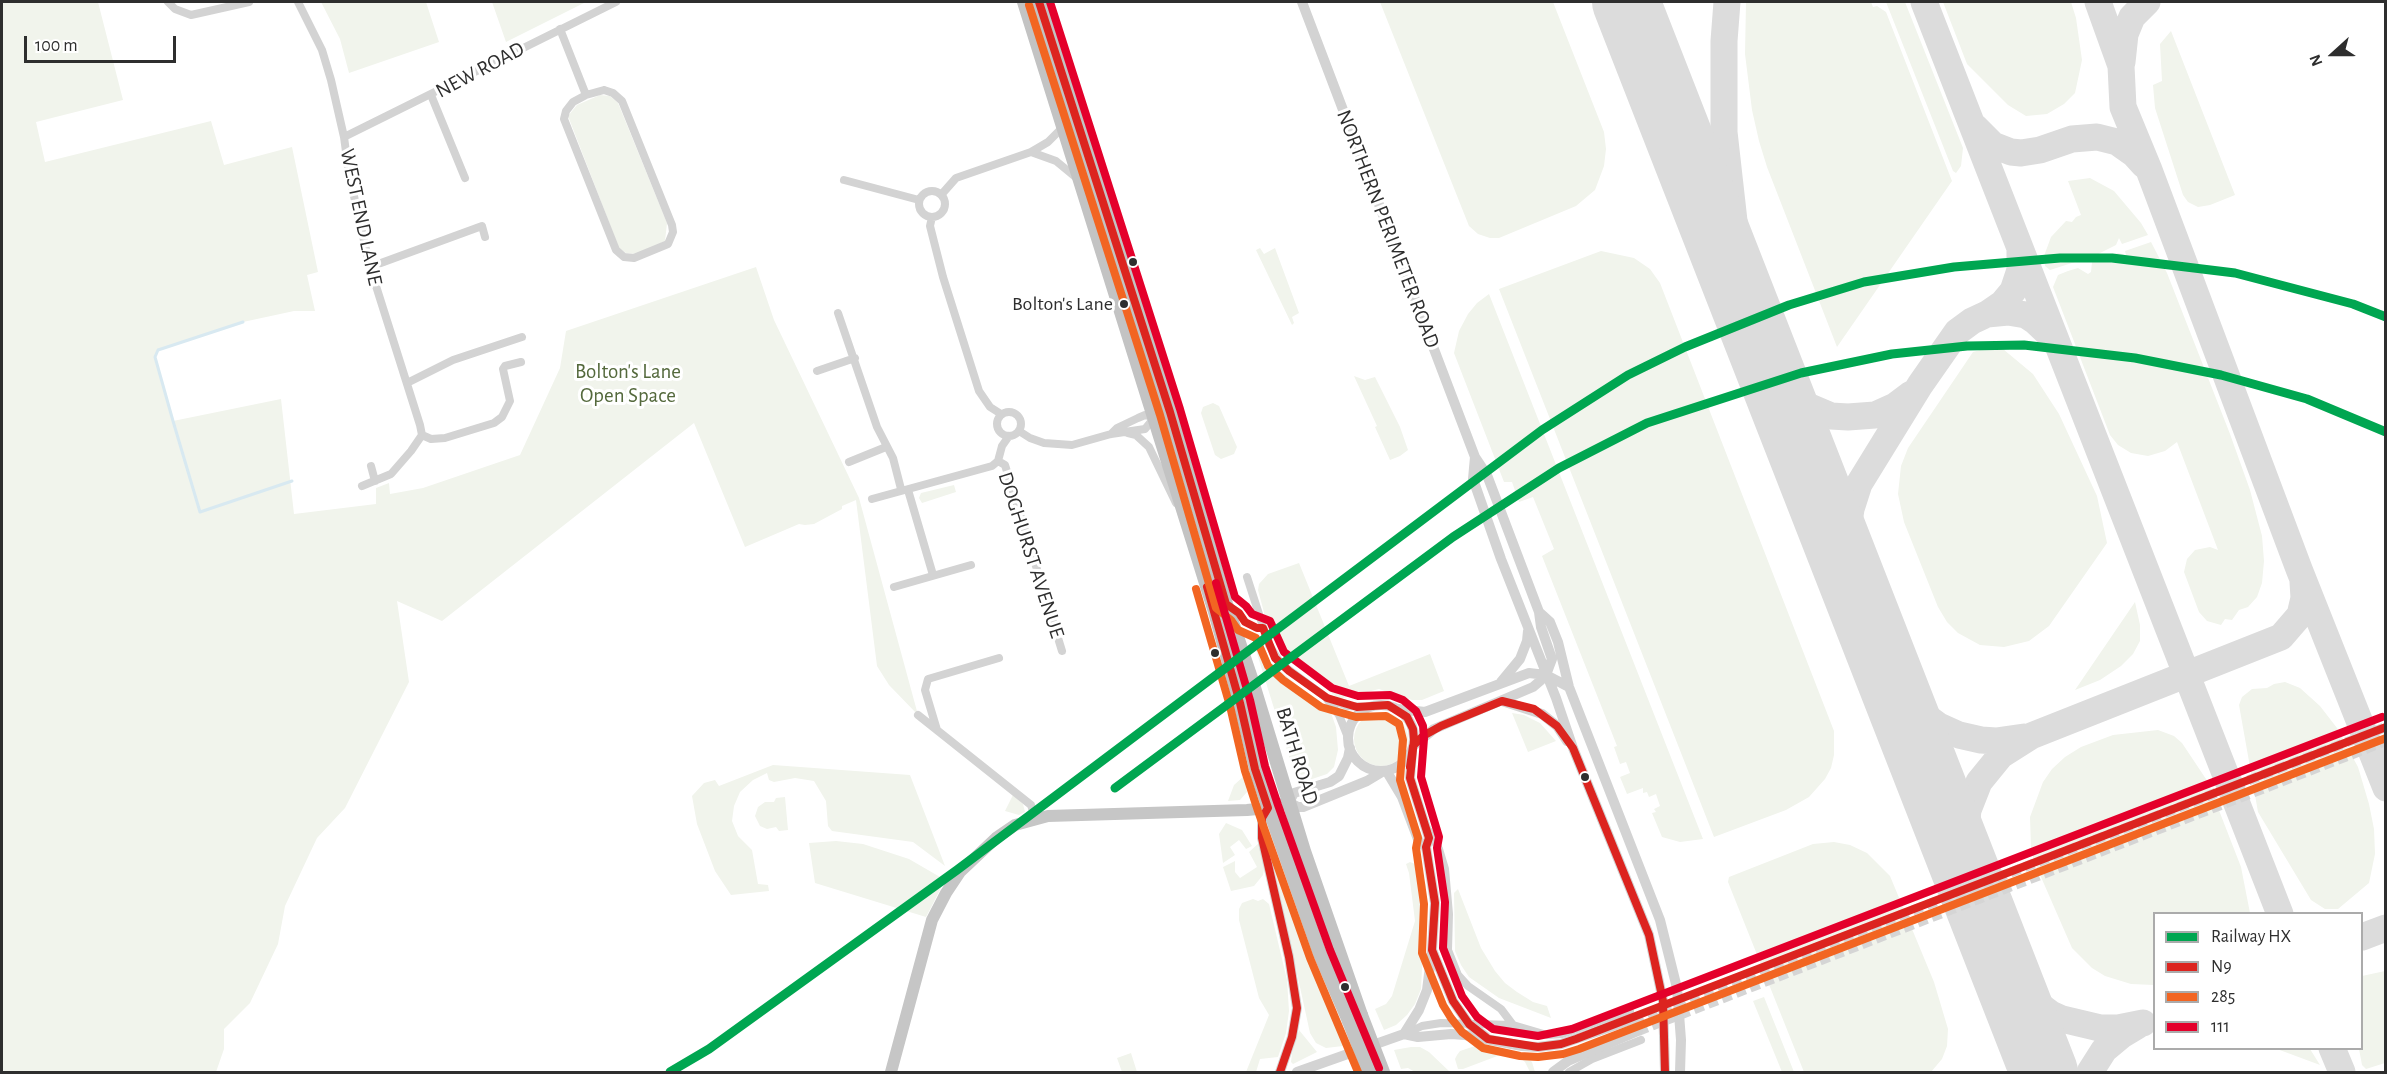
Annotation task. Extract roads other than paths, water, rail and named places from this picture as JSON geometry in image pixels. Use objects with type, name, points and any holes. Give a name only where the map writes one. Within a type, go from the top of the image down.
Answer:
[{"type":"highway","name":"BATH ROAD","points":[[1024,2],[1215,612],[1255,769],[1268,808],[1320,954],[1383,1072]]},
{"type":"highway","name":"BATH ROAD","points":[[1039,2],[1170,412],[1226,604],[1331,933],[1369,1072]]},
{"type":"main road","points":[[891,1072],[932,920],[960,872],[982,849],[1015,825],[1035,818],[1086,814],[1268,808],[1288,802]]},
{"type":"street","points":[[168,2],[176,9],[191,15],[249,2]]},
{"type":"street","name":"WEST END LANE","points":[[298,2],[322,50],[344,137],[349,174],[370,267],[422,435]]},
{"type":"street","name":"NEW ROAD","points":[[344,137],[616,2]]},
{"type":"street","name":"NORTHERN PERIMETER ROAD","points":[[1302,2],[1474,458],[1487,475],[1539,612],[1550,622],[1561,648],[1569,687],[1621,816],[1667,943],[1679,1007],[1680,1072]]},
{"type":"street","points":[[560,29],[586,95]]},
{"type":"street","points":[[604,90],[613,93],[622,101],[672,225],[668,244],[630,258],[624,257],[616,250],[565,123],[569,106],[586,95],[604,90]]},
{"type":"street","points":[[431,95],[465,178]]},
{"type":"street","points":[[941,195],[956,178],[1031,152],[1048,142],[1064,126]]},
{"type":"street","points":[[1031,152],[1056,161],[1081,181]]},
{"type":"street","points":[[844,180],[919,200]]},
{"type":"street","points":[[927,192],[935,192],[941,195],[944,207],[940,214],[932,217],[921,212],[919,200],[927,192]]},
{"type":"street","points":[[932,217],[930,226],[943,279],[979,391],[990,407],[1001,414]]},
{"type":"street","points":[[370,267],[482,226],[485,237]]},
{"type":"street","points":[[838,313],[886,447],[893,458],[905,490],[933,575]]},
{"type":"street","points":[[407,383],[453,360],[522,337]]},
{"type":"street","points":[[817,370],[855,358]]},
{"type":"street","points":[[362,486],[391,474],[422,435],[431,439],[446,438],[494,423],[502,417],[510,401],[503,369],[505,366],[521,362]]},
{"type":"street","points":[[872,499],[992,466],[998,461],[1002,446],[1009,436],[1019,431],[1022,423],[1018,415],[1011,411],[1001,414],[997,420],[997,428],[1002,434],[1009,436]]},
{"type":"street","points":[[1111,434],[1138,417],[1145,415],[1154,417],[1170,412]]},
{"type":"street","points":[[1019,431],[1030,438],[1044,442],[1072,445],[1111,434],[1145,429],[1154,417]]},
{"type":"street","name":"BATH ROAD","points":[[1128,433],[1136,435],[1149,447],[1185,519]]},
{"type":"street","points":[[849,462],[886,447]]},
{"type":"street","name":"NORTHERN PERIMETER ROAD","points":[[1474,458],[1473,479],[1573,748]]},
{"type":"street","name":"DOGHURST AVENUE","points":[[998,461],[1005,465],[1062,651]]},
{"type":"street","points":[[371,466],[375,481]]},
{"type":"street","points":[[894,587],[970,566]]},
{"type":"street","points":[[1246,577],[1275,658],[1327,698],[1347,706],[1384,705],[1397,709],[1425,711],[1529,673],[1546,675],[1569,687]]},
{"type":"street","points":[[1350,748],[1339,776],[1330,782],[1294,793],[1288,802],[1303,807],[1399,766],[1423,736],[1434,729],[1533,687],[1546,675],[1552,659],[1541,627],[1539,612]]},
{"type":"street","points":[[1501,682],[1520,659],[1527,641],[1528,628]]},
{"type":"street","points":[[937,730],[925,690],[928,679],[999,658]]},
{"type":"street","points":[[1327,698],[1339,715],[1350,748],[1359,764],[1370,771],[1384,772]]},
{"type":"street","points":[[1502,700],[1542,714],[1557,726],[1573,748],[1649,935],[1664,1007],[1665,1072]]},
{"type":"street","points":[[1347,735],[1354,718],[1369,707]]},
{"type":"street","points":[[1397,709],[1407,717],[1413,729],[1410,778],[1429,838],[1426,847],[1435,896],[1432,950],[1424,1001],[1404,1034]]},
{"type":"street","points":[[918,715],[1031,805],[1035,818]]},
{"type":"street","points":[[1384,772],[1402,797],[1419,842],[1426,847]]},
{"type":"street","points":[[1268,808],[1262,818],[1262,838],[1289,957],[1297,1008],[1292,1037],[1280,1072]]},
{"type":"street","points":[[1425,824],[1445,869],[1449,914],[1448,950],[1452,962],[1458,975],[1468,986],[1501,1009],[1513,1025]]},
{"type":"street","points":[[1432,950],[1453,1001],[1469,1024],[1488,1039]]},
{"type":"street","points":[[1297,1072],[1422,1026],[1513,1025],[1538,1034],[1554,1035],[1632,1015]]},
{"type":"street","points":[[1404,1034],[1418,1037],[1451,1034],[1522,1046],[1552,1046],[1632,1015]]},
{"type":"street","points":[[1553,1072],[1568,1060],[1640,1036]]},
{"type":"street","points":[[1569,1072],[1640,1036]]},
{"type":"waterway","points":[[243,322],[158,350],[155,357],[200,512],[292,481]]},
{"type":"tunnel","points":[[1633,1019],[2386,727]]},
{"type":"tunnel","points":[[1638,1031],[2386,741]]},
{"type":"rail line","name":"HX","points":[[670,1072],[709,1049],[957,870],[1542,430],[1628,375],[1685,347],[1789,305],[1864,282],[1954,267],[2060,258],[2112,258],[2235,273],[2353,304],[2386,317]]},
{"type":"rail line","name":"HX","points":[[1115,788],[1453,537],[1559,468],[1647,423],[1801,373],[1892,354],[1967,346],[2024,345],[2135,358],[2221,375],[2307,399],[2386,432]]},
{"type":"place","name":"Bolton's Lane","points":[[1124,304]]},
{"type":"park label","name":"Bolton's Lane Open Space","points":[[628,384]]}]
